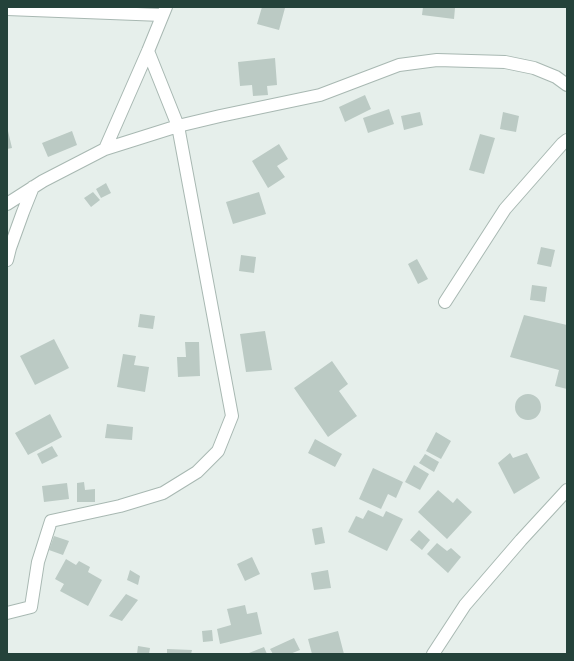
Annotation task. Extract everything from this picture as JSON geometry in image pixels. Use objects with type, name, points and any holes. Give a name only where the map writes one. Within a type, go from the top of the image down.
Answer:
[{"type":"street","points":[[7,9],[164,11],[105,149]]},
{"type":"street","points":[[7,613],[31,607],[38,562],[51,521],[120,506],[163,493],[197,472],[218,451],[232,416],[178,126],[148,51]]},
{"type":"street","points":[[7,204],[43,181],[105,149],[178,126],[320,95],[399,65],[437,60],[505,62],[534,68],[556,77],[567,85]]},
{"type":"street","points":[[445,302],[505,209],[567,140]]},
{"type":"street","points":[[7,260],[10,248],[33,187]]},
{"type":"street","points":[[433,654],[465,605],[521,540],[567,490]]},
{"type":"building","points":[[262,7],[285,8],[279,30],[257,24]]},
{"type":"building","points":[[423,7],[455,8],[454,19],[422,15]]},
{"type":"building","points":[[275,58],[277,85],[267,86],[268,95],[253,96],[252,85],[240,86],[238,62]]},
{"type":"building","points":[[365,95],[371,109],[345,122],[339,107]]},
{"type":"building","points":[[389,109],[394,124],[368,133],[363,118]]},
{"type":"building","points":[[420,112],[423,125],[404,130],[401,116]]},
{"type":"building","points":[[503,112],[519,116],[516,132],[500,129]]},
{"type":"building","points":[[7,131],[12,148],[7,149]]},
{"type":"building","points":[[72,131],[77,145],[48,157],[42,143]]},
{"type":"building","points":[[480,134],[495,138],[484,174],[469,170]]},
{"type":"building","points":[[279,144],[288,159],[277,166],[285,177],[268,188],[252,161]]},
{"type":"building","points":[[106,183],[111,193],[101,198],[96,189]]},
{"type":"building","points":[[93,192],[100,200],[91,207],[84,198]]},
{"type":"building","points":[[259,192],[266,214],[233,224],[226,202]]},
{"type":"building","points":[[541,247],[555,250],[551,267],[537,264]]},
{"type":"building","points":[[241,255],[256,257],[254,273],[239,271]]},
{"type":"building","points":[[417,259],[428,279],[418,284],[408,264]]},
{"type":"building","points":[[532,285],[547,287],[545,302],[530,300]]},
{"type":"building","points":[[140,314],[155,316],[153,329],[138,327]]},
{"type":"building","points":[[524,315],[567,325],[567,389],[555,386],[559,370],[510,357]]},
{"type":"building","points":[[265,331],[272,370],[246,372],[240,334]]},
{"type":"building","points":[[54,339],[69,368],[35,385],[20,356]]},
{"type":"building","points":[[185,342],[199,342],[200,376],[178,377],[177,357],[186,357]]},
{"type":"building","points":[[123,354],[136,356],[134,365],[149,367],[145,392],[117,387]]},
{"type":"building","points":[[332,361],[348,384],[339,391],[357,416],[328,437],[294,388]]},
{"type":"building","points":[[528,394],[537,398],[541,407],[537,416],[528,420],[519,416],[515,407],[519,398]]},
{"type":"building","points":[[50,414],[62,437],[28,455],[15,433]]},
{"type":"building","points":[[107,424],[133,427],[132,440],[105,438]]},
{"type":"building","points":[[436,432],[451,441],[441,459],[426,451]]},
{"type":"building","points":[[315,439],[342,454],[335,467],[308,453]]},
{"type":"building","points":[[52,446],[58,456],[42,464],[37,454]]},
{"type":"building","points":[[510,453],[513,458],[527,453],[540,478],[514,494],[498,463]]},
{"type":"building","points":[[425,454],[439,462],[434,472],[419,463]]},
{"type":"building","points":[[414,465],[429,474],[420,490],[405,482]]},
{"type":"building","points":[[373,468],[403,482],[396,498],[388,494],[381,509],[359,499]]},
{"type":"building","points":[[84,482],[85,490],[95,489],[95,502],[77,502],[77,483]]},
{"type":"building","points":[[67,483],[69,499],[44,502],[42,486]]},
{"type":"building","points":[[438,490],[453,503],[457,498],[472,512],[447,539],[418,512]]},
{"type":"building","points":[[368,510],[383,517],[386,511],[403,519],[387,551],[348,532],[356,516],[363,519]]},
{"type":"building","points":[[322,527],[325,543],[315,545],[312,529]]},
{"type":"building","points":[[419,530],[430,540],[422,550],[410,540]]},
{"type":"building","points":[[54,536],[69,541],[63,555],[49,550]]},
{"type":"building","points":[[437,543],[447,551],[451,548],[461,557],[448,573],[427,554]]},
{"type":"building","points":[[252,557],[260,574],[245,581],[237,564]]},
{"type":"building","points":[[66,559],[76,565],[79,561],[90,567],[88,572],[102,580],[88,606],[60,591],[64,584],[55,579]]},
{"type":"building","points":[[130,570],[140,576],[138,585],[127,580]]},
{"type":"building","points":[[328,570],[331,588],[314,590],[311,573]]},
{"type":"building","points":[[126,594],[138,600],[122,621],[109,616]]},
{"type":"building","points":[[245,605],[247,614],[257,612],[262,634],[220,644],[217,629],[231,625],[227,609]]},
{"type":"building","points":[[212,630],[213,641],[203,642],[202,631]]},
{"type":"building","points":[[338,631],[344,654],[312,654],[308,639]]},
{"type":"building","points":[[294,638],[300,650],[290,654],[273,654],[270,649]]},
{"type":"building","points":[[138,646],[150,648],[149,654],[137,654]]},
{"type":"building","points":[[264,647],[267,654],[249,653]]},
{"type":"building","points":[[167,649],[192,650],[191,654],[167,654]]}]
